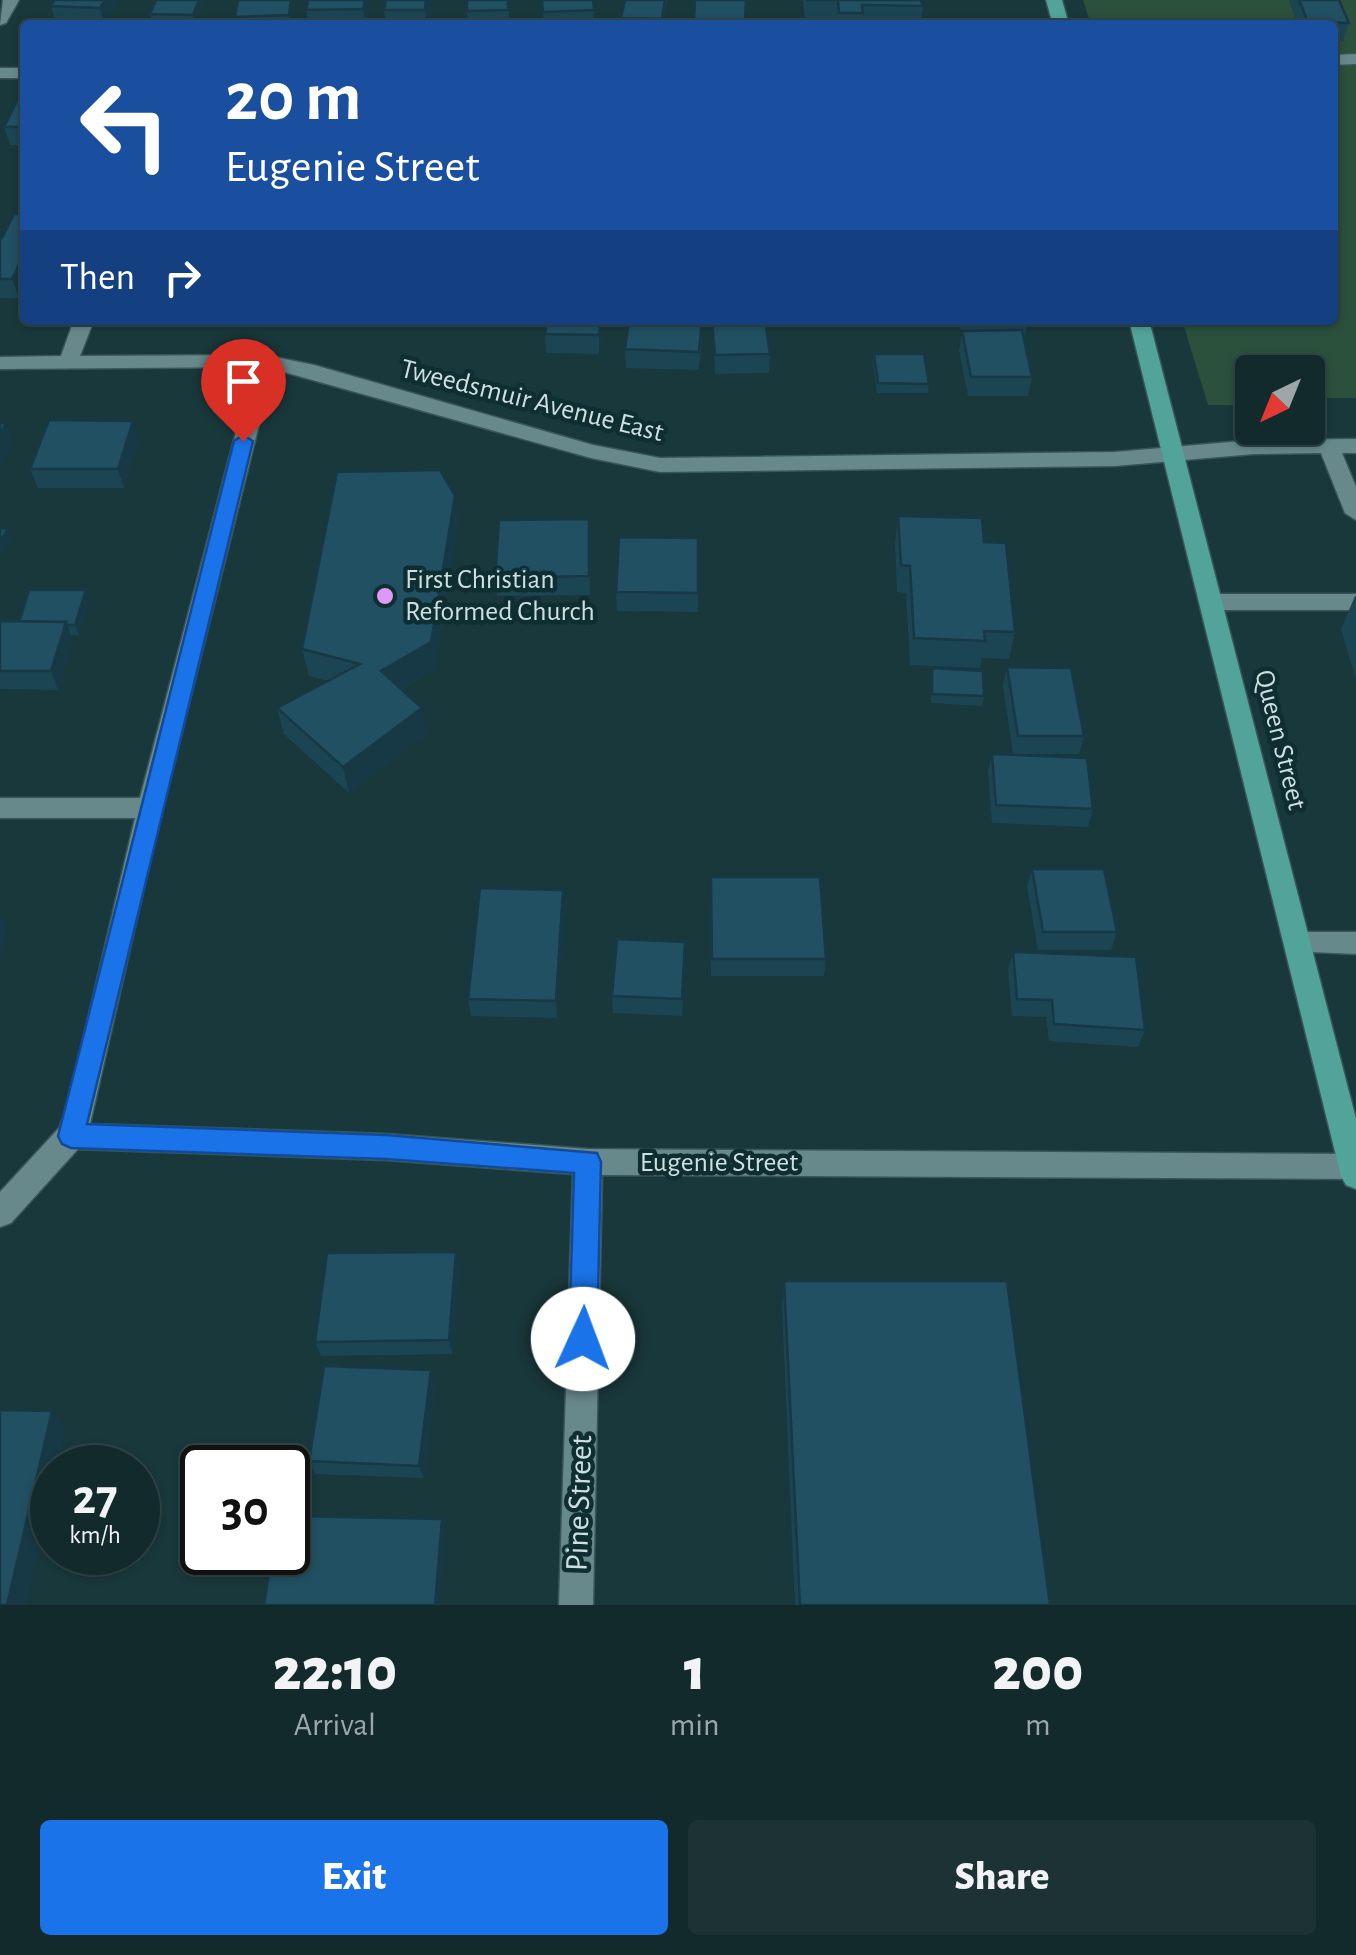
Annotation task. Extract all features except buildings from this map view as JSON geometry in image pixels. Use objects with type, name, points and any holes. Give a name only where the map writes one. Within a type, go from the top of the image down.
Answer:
[{"type":"main road","name":"Queen Street","points":[[1140,325],[1355,1171]]},
{"type":"street","points":[[0,20],[11,0]]},
{"type":"street","points":[[68,363],[82,325]]},
{"type":"street","points":[[0,1212],[71,1136],[150,808],[266,361]]},
{"type":"street","name":"Tweedsmuir Avenue East","points":[[0,363],[266,361],[308,368],[591,451],[660,465],[1115,459],[1174,452],[1356,446]]},
{"type":"street","points":[[1330,446],[1356,513]]},
{"type":"street","points":[[1211,602],[1356,602]]},
{"type":"street","points":[[0,808],[150,808]]},
{"type":"street","points":[[1298,943],[1356,943]]},
{"type":"street","name":"Eugenie Street","points":[[71,1136],[386,1147],[588,1162],[1355,1171]]},
{"type":"street","name":"Pine Street","points":[[576,1605],[588,1162]]},
{"type":"green space","points":[[1083,0],[1356,0],[1356,398],[1325,398],[1325,355],[1235,355],[1235,405],[1208,405],[1184,325],[1338,325],[1338,20],[1089,20]]},
{"type":"place","name":"First Christian Reformed Church","points":[[385,596]]},
{"type":"route","points":[[243,441],[71,1136],[386,1147],[588,1162],[583,1339]]}]
